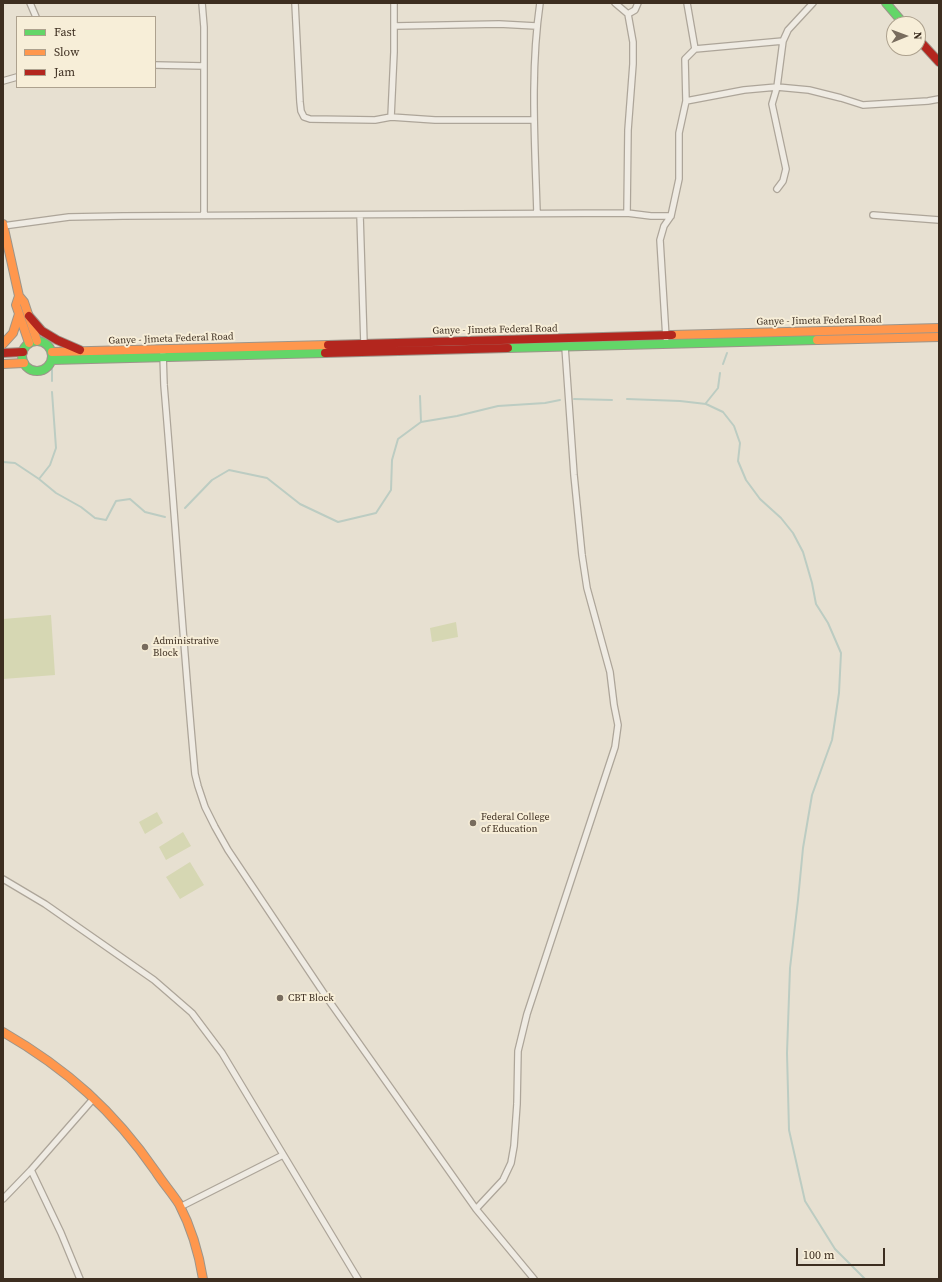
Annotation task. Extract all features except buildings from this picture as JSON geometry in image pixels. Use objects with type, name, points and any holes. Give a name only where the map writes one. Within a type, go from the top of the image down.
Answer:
[{"type":"main road","points":[[886,3],[897,16]]},
{"type":"main road","points":[[926,48],[939,62]]},
{"type":"main road","points":[[3,225],[19,296],[24,302],[37,341]]},
{"type":"main road","points":[[19,296],[16,305],[29,343]]},
{"type":"main road","points":[[3,344],[13,333],[19,314]]},
{"type":"main road","points":[[29,316],[42,331],[57,340],[83,351]]},
{"type":"main road","name":"Ganye - Jimeta Federal Road","points":[[52,356],[83,351],[163,353],[364,344],[939,328]]},
{"type":"main road","points":[[906,329],[906,338]]},
{"type":"main road","name":"Ganye - Jimeta Federal Road","points":[[52,356],[666,345],[939,337]]},
{"type":"main road","points":[[37,341],[46,343],[52,356],[46,369],[39,371],[32,370],[24,363],[23,352],[29,343],[37,341]]},
{"type":"main road","points":[[3,353],[23,352]]},
{"type":"main road","points":[[3,364],[24,363]]},
{"type":"main road","points":[[3,1032],[43,1056],[70,1077],[117,1120],[141,1150],[180,1207],[196,1246],[204,1279]]},
{"type":"street","points":[[30,3],[36,16]]},
{"type":"street","points":[[202,3],[204,28],[204,215]]},
{"type":"street","points":[[296,3],[300,102],[301,111],[304,117],[310,119],[367,120],[391,117],[435,120],[534,120]]},
{"type":"street","points":[[391,117],[395,26],[394,3]]},
{"type":"street","points":[[537,213],[534,120],[536,26],[540,3]]},
{"type":"street","points":[[615,3],[628,14],[633,42],[633,64],[628,130],[627,213]]},
{"type":"street","points":[[628,14],[634,10],[638,3]]},
{"type":"street","points":[[687,3],[695,49]]},
{"type":"street","points":[[777,189],[783,181],[786,169],[772,104],[777,87],[783,41],[788,30],[813,3]]},
{"type":"street","points":[[395,26],[499,24],[536,26]]},
{"type":"street","points":[[666,345],[660,240],[664,226],[671,216],[679,179],[680,133],[686,101],[685,59],[695,49],[783,41]]},
{"type":"street","points":[[156,65],[204,66]]},
{"type":"street","points":[[3,81],[16,77]]},
{"type":"street","points":[[686,101],[744,90],[777,87],[809,90],[863,105],[939,99]]},
{"type":"street","points":[[3,225],[69,217],[204,215],[627,213],[651,216],[671,216]]},
{"type":"street","points":[[360,215],[364,344]]},
{"type":"street","points":[[873,215],[939,220]]},
{"type":"street","points":[[476,1209],[504,1180],[511,1164],[514,1146],[518,1051],[527,1014],[615,747],[618,725],[610,672],[587,588],[582,556],[574,475],[565,347]]},
{"type":"street","points":[[163,353],[187,685],[195,774],[205,807],[228,850],[327,998],[476,1209],[534,1279]]},
{"type":"street","points":[[3,879],[45,904],[154,980],[192,1013],[222,1053],[358,1279]]},
{"type":"street","points":[[3,1198],[94,1098]]},
{"type":"street","points":[[180,1207],[284,1155]]},
{"type":"street","points":[[30,1170],[61,1233],[80,1279]]},
{"type":"green space","points":[[51,615],[55,675],[3,679],[3,619]]},
{"type":"green space","points":[[456,622],[458,637],[432,642],[430,628]]},
{"type":"green space","points":[[157,812],[163,823],[145,834],[139,822]]},
{"type":"green space","points":[[183,832],[191,846],[166,860],[159,847]]},
{"type":"green space","points":[[190,862],[204,885],[180,899],[166,877]]},
{"type":"waterway","points":[[723,364],[727,353]]},
{"type":"waterway","points":[[52,369],[52,381]]},
{"type":"waterway","points":[[706,403],[718,388],[720,373]]},
{"type":"waterway","points":[[39,479],[50,465],[56,448],[52,392]]},
{"type":"waterway","points":[[420,396],[421,422]]},
{"type":"waterway","points":[[574,399],[612,400]]},
{"type":"waterway","points":[[627,399],[680,401],[706,404],[723,412],[734,426],[740,443],[738,461],[746,480],[760,499],[781,518],[793,533],[803,552],[812,583],[816,604],[828,623],[841,653],[839,693],[832,740],[812,795],[803,848],[790,968],[787,1053],[789,1130],[805,1201],[835,1249],[865,1279]]},
{"type":"waterway","points":[[185,508],[212,480],[229,470],[267,478],[300,504],[338,522],[376,513],[391,490],[392,460],[398,439],[421,422],[457,416],[498,406],[545,403],[560,400]]},
{"type":"waterway","points":[[3,462],[15,463],[39,479],[56,493],[81,507],[95,518],[106,520],[116,501],[130,499],[145,512],[165,517]]},
{"type":"traffic: fast","points":[[886,3],[897,16]]},
{"type":"traffic: fast","points":[[508,348],[817,340]]},
{"type":"traffic: fast","points":[[37,341],[48,345],[52,356],[48,367],[37,371],[26,367],[22,356],[26,345],[37,341]]},
{"type":"traffic: fast","points":[[52,360],[325,353]]},
{"type":"traffic: slow","points":[[3,224],[19,296],[24,302],[37,341]]},
{"type":"traffic: slow","points":[[19,296],[16,305],[29,343]]},
{"type":"traffic: slow","points":[[3,344],[13,333],[19,314]]},
{"type":"traffic: slow","points":[[672,335],[939,328]]},
{"type":"traffic: slow","points":[[817,340],[939,337]]},
{"type":"traffic: slow","points":[[52,352],[328,345]]},
{"type":"traffic: slow","points":[[3,364],[24,363]]},
{"type":"traffic: slow","points":[[3,1032],[48,1061],[88,1093],[140,1150],[179,1204],[194,1241],[203,1279]]},
{"type":"traffic: jam","points":[[926,48],[939,62]]},
{"type":"traffic: jam","points":[[29,316],[42,331],[57,340],[80,350]]},
{"type":"traffic: jam","points":[[328,345],[672,335]]},
{"type":"traffic: jam","points":[[325,353],[508,348]]},
{"type":"traffic: jam","points":[[3,353],[23,352]]},
{"type":"place","name":"Administrative Block","points":[[145,647]]},
{"type":"place","name":"Federal College of Education","points":[[473,823]]},
{"type":"place","name":"CBT Block","points":[[280,998]]}]
